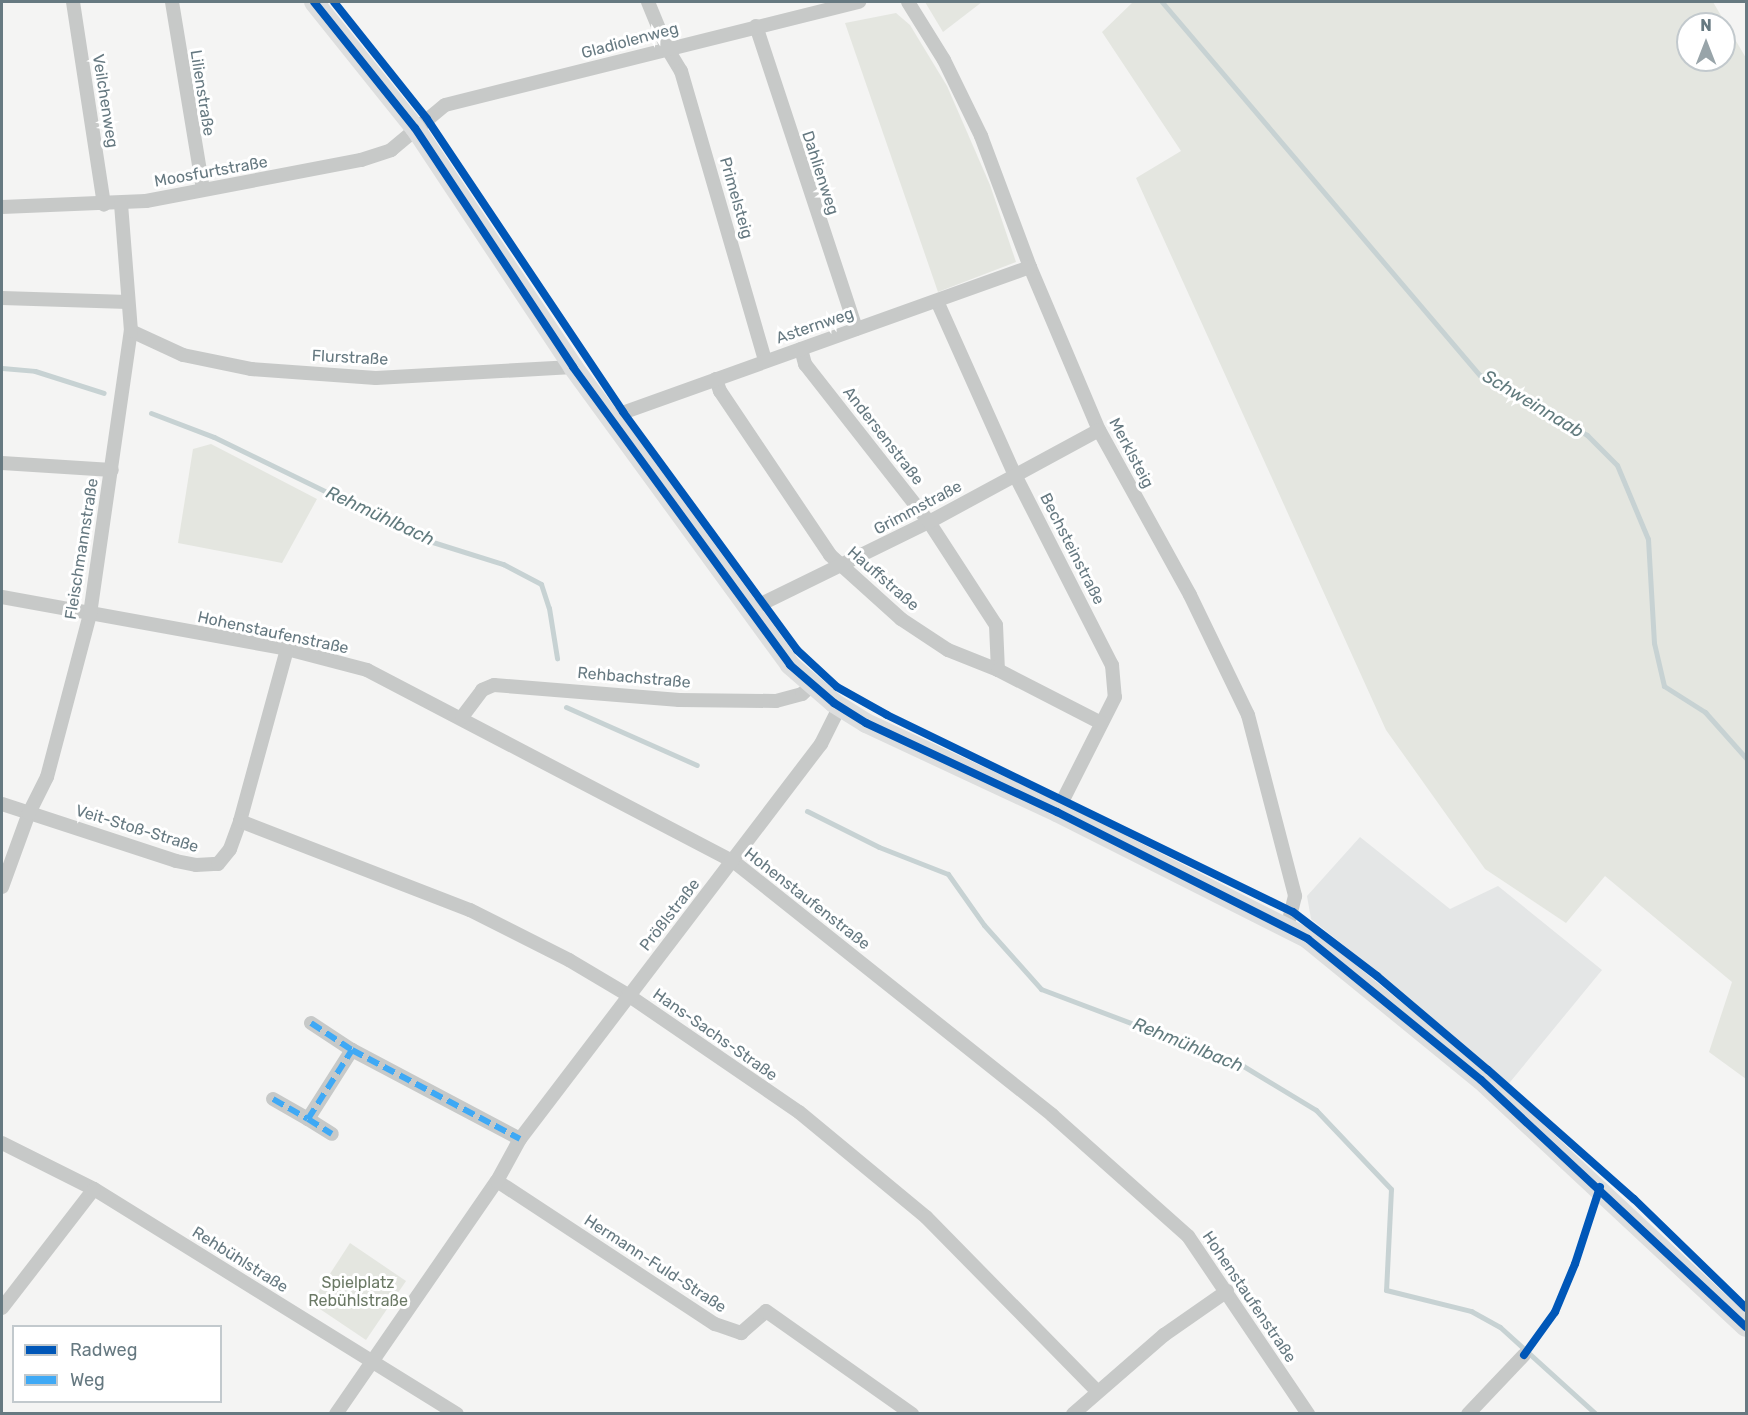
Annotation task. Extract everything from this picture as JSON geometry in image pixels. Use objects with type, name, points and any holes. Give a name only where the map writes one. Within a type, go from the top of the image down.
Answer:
[{"type":"street","name":"Veilchenweg","points":[[73,2],[104,205]]},
{"type":"street","name":"Lilienstraße","points":[[172,2],[202,189]]},
{"type":"street","points":[[314,2],[415,128],[573,367],[790,665],[840,706],[866,723],[1057,812],[1308,939],[1481,1080],[1746,1327]]},
{"type":"street","name":"Primelsteig","points":[[648,2],[667,48],[681,70],[765,360]]},
{"type":"street","name":"Gladiolenweg","points":[[415,128],[445,105],[667,48],[860,2]]},
{"type":"street","name":"Merklsteig","points":[[908,2],[963,97],[1030,267],[1099,430],[1190,595],[1248,715],[1295,896],[1287,928]]},
{"type":"street","name":"Dahlienweg","points":[[756,26],[856,329]]},
{"type":"street","name":"Moosfurtstraße","points":[[2,207],[121,204],[361,160],[392,150],[415,128]]},
{"type":"street","name":"Fleischmannstraße","points":[[2,888],[28,813],[47,777],[90,614],[131,331],[121,204]]},
{"type":"street","name":"Asternweg","points":[[611,417],[1030,267]]},
{"type":"street","points":[[2,298],[128,302]]},
{"type":"street","name":"Bechsteinstraße","points":[[937,301],[1014,473],[1112,665],[1115,697],[1057,812]]},
{"type":"street","name":"Flurstraße","points":[[131,331],[183,355],[251,369],[376,378],[573,367]]},
{"type":"street","name":"Andersenstraße","points":[[801,350],[805,364],[929,522],[996,625],[998,670]]},
{"type":"street","name":"Hauffstraße","points":[[716,379],[768,465],[830,555],[901,618],[948,650],[998,670],[1101,723]]},
{"type":"street","name":"Grimmstraße","points":[[750,610],[929,522],[1014,473],[1099,430]]},
{"type":"street","points":[[2,463],[112,470]]},
{"type":"street","name":"Hohenstaufenstraße","points":[[2,597],[287,649],[367,670],[462,717],[733,861],[1052,1115],[1188,1236],[1308,1413]]},
{"type":"street","name":"Veit-Stoß-Straße","points":[[2,804],[196,866],[210,866],[223,859],[240,821],[287,649]]},
{"type":"street","name":"Rehbachstraße","points":[[462,717],[482,690],[494,685],[679,700],[776,702],[802,694],[813,684]]},
{"type":"street","name":"Prößlstraße","points":[[336,1413],[497,1181],[520,1139],[821,744],[840,706]]},
{"type":"street","name":"Hans-Sachs-Straße","points":[[240,821],[470,910],[569,960],[628,995],[799,1112],[926,1217],[1096,1390]]},
{"type":"street","points":[[311,1023],[352,1050],[520,1139]]},
{"type":"street","points":[[308,1119],[352,1050]]},
{"type":"street","points":[[273,1099],[332,1134]]},
{"type":"street","name":"Rehbühlstraße","points":[[2,1143],[94,1189],[370,1363],[457,1413]]},
{"type":"street","name":"Hermann-Fuld-Straße","points":[[497,1181],[715,1324],[741,1333],[766,1311],[912,1413]]},
{"type":"street","points":[[2,1308],[94,1189]]},
{"type":"street","points":[[1073,1413],[1096,1390],[1227,1291]]},
{"type":"street","points":[[1467,1413],[1485,1408],[1524,1355]]},
{"type":"shaded area","points":[[1360,837],[1450,909],[1498,886],[1602,970],[1506,1087],[1392,984],[1311,919],[1307,896]]},
{"type":"green space","points":[[925,2],[982,2],[943,32]]},
{"type":"green space","points":[[1133,2],[1713,2],[1719,12],[1676,12],[1676,72],[1736,72],[1736,41],[1746,58],[1746,1079],[1709,1052],[1732,982],[1605,876],[1566,923],[1485,869],[1386,730],[1136,178],[1181,151],[1102,32]]},
{"type":"green space","points":[[896,13],[910,25],[947,86],[990,185],[1016,262],[938,292],[845,23]]},
{"type":"green space","points":[[211,444],[317,499],[282,563],[178,543],[193,449]]},
{"type":"green space","name":"Spielplatz Rebühlstraße","points":[[350,1243],[406,1281],[366,1340],[311,1303]]},
{"type":"waterway","name":"Schweinnaab","points":[[1162,2],[1480,375],[1587,435],[1617,465],[1648,539],[1654,643],[1664,686],[1705,712],[1746,758]]},
{"type":"waterway","name":"Rehmühlbach","points":[[2,368],[35,371],[104,393]]},
{"type":"waterway","name":"Rehmühlbach","points":[[151,413],[214,437],[423,539],[503,564],[541,584],[549,608],[557,658]]},
{"type":"waterway","name":"Rehmühlbach","points":[[566,707],[697,765]]},
{"type":"waterway","name":"Rehmühlbach","points":[[807,811],[879,847],[948,874],[984,925],[1041,989],[1240,1064],[1316,1110],[1391,1189],[1386,1290],[1471,1311],[1500,1327],[1596,1414]]},
{"type":"marked path","points":[[311,1023],[352,1050]]},
{"type":"marked path","points":[[273,1099],[308,1119],[352,1050],[520,1139]]},
{"type":"marked path","points":[[308,1119],[332,1134]]},
{"type":"cycle path","points":[[314,2],[415,128],[573,367],[790,665],[834,703],[866,723],[1057,812],[1308,939],[1481,1080],[1746,1327]]},
{"type":"cycle path","points":[[334,2],[427,119],[623,412],[797,650],[837,687],[887,715],[1293,912],[1377,976],[1488,1070],[1634,1199],[1746,1308]]},
{"type":"cycle path","points":[[1524,1355],[1555,1312],[1575,1264],[1600,1187]]}]
